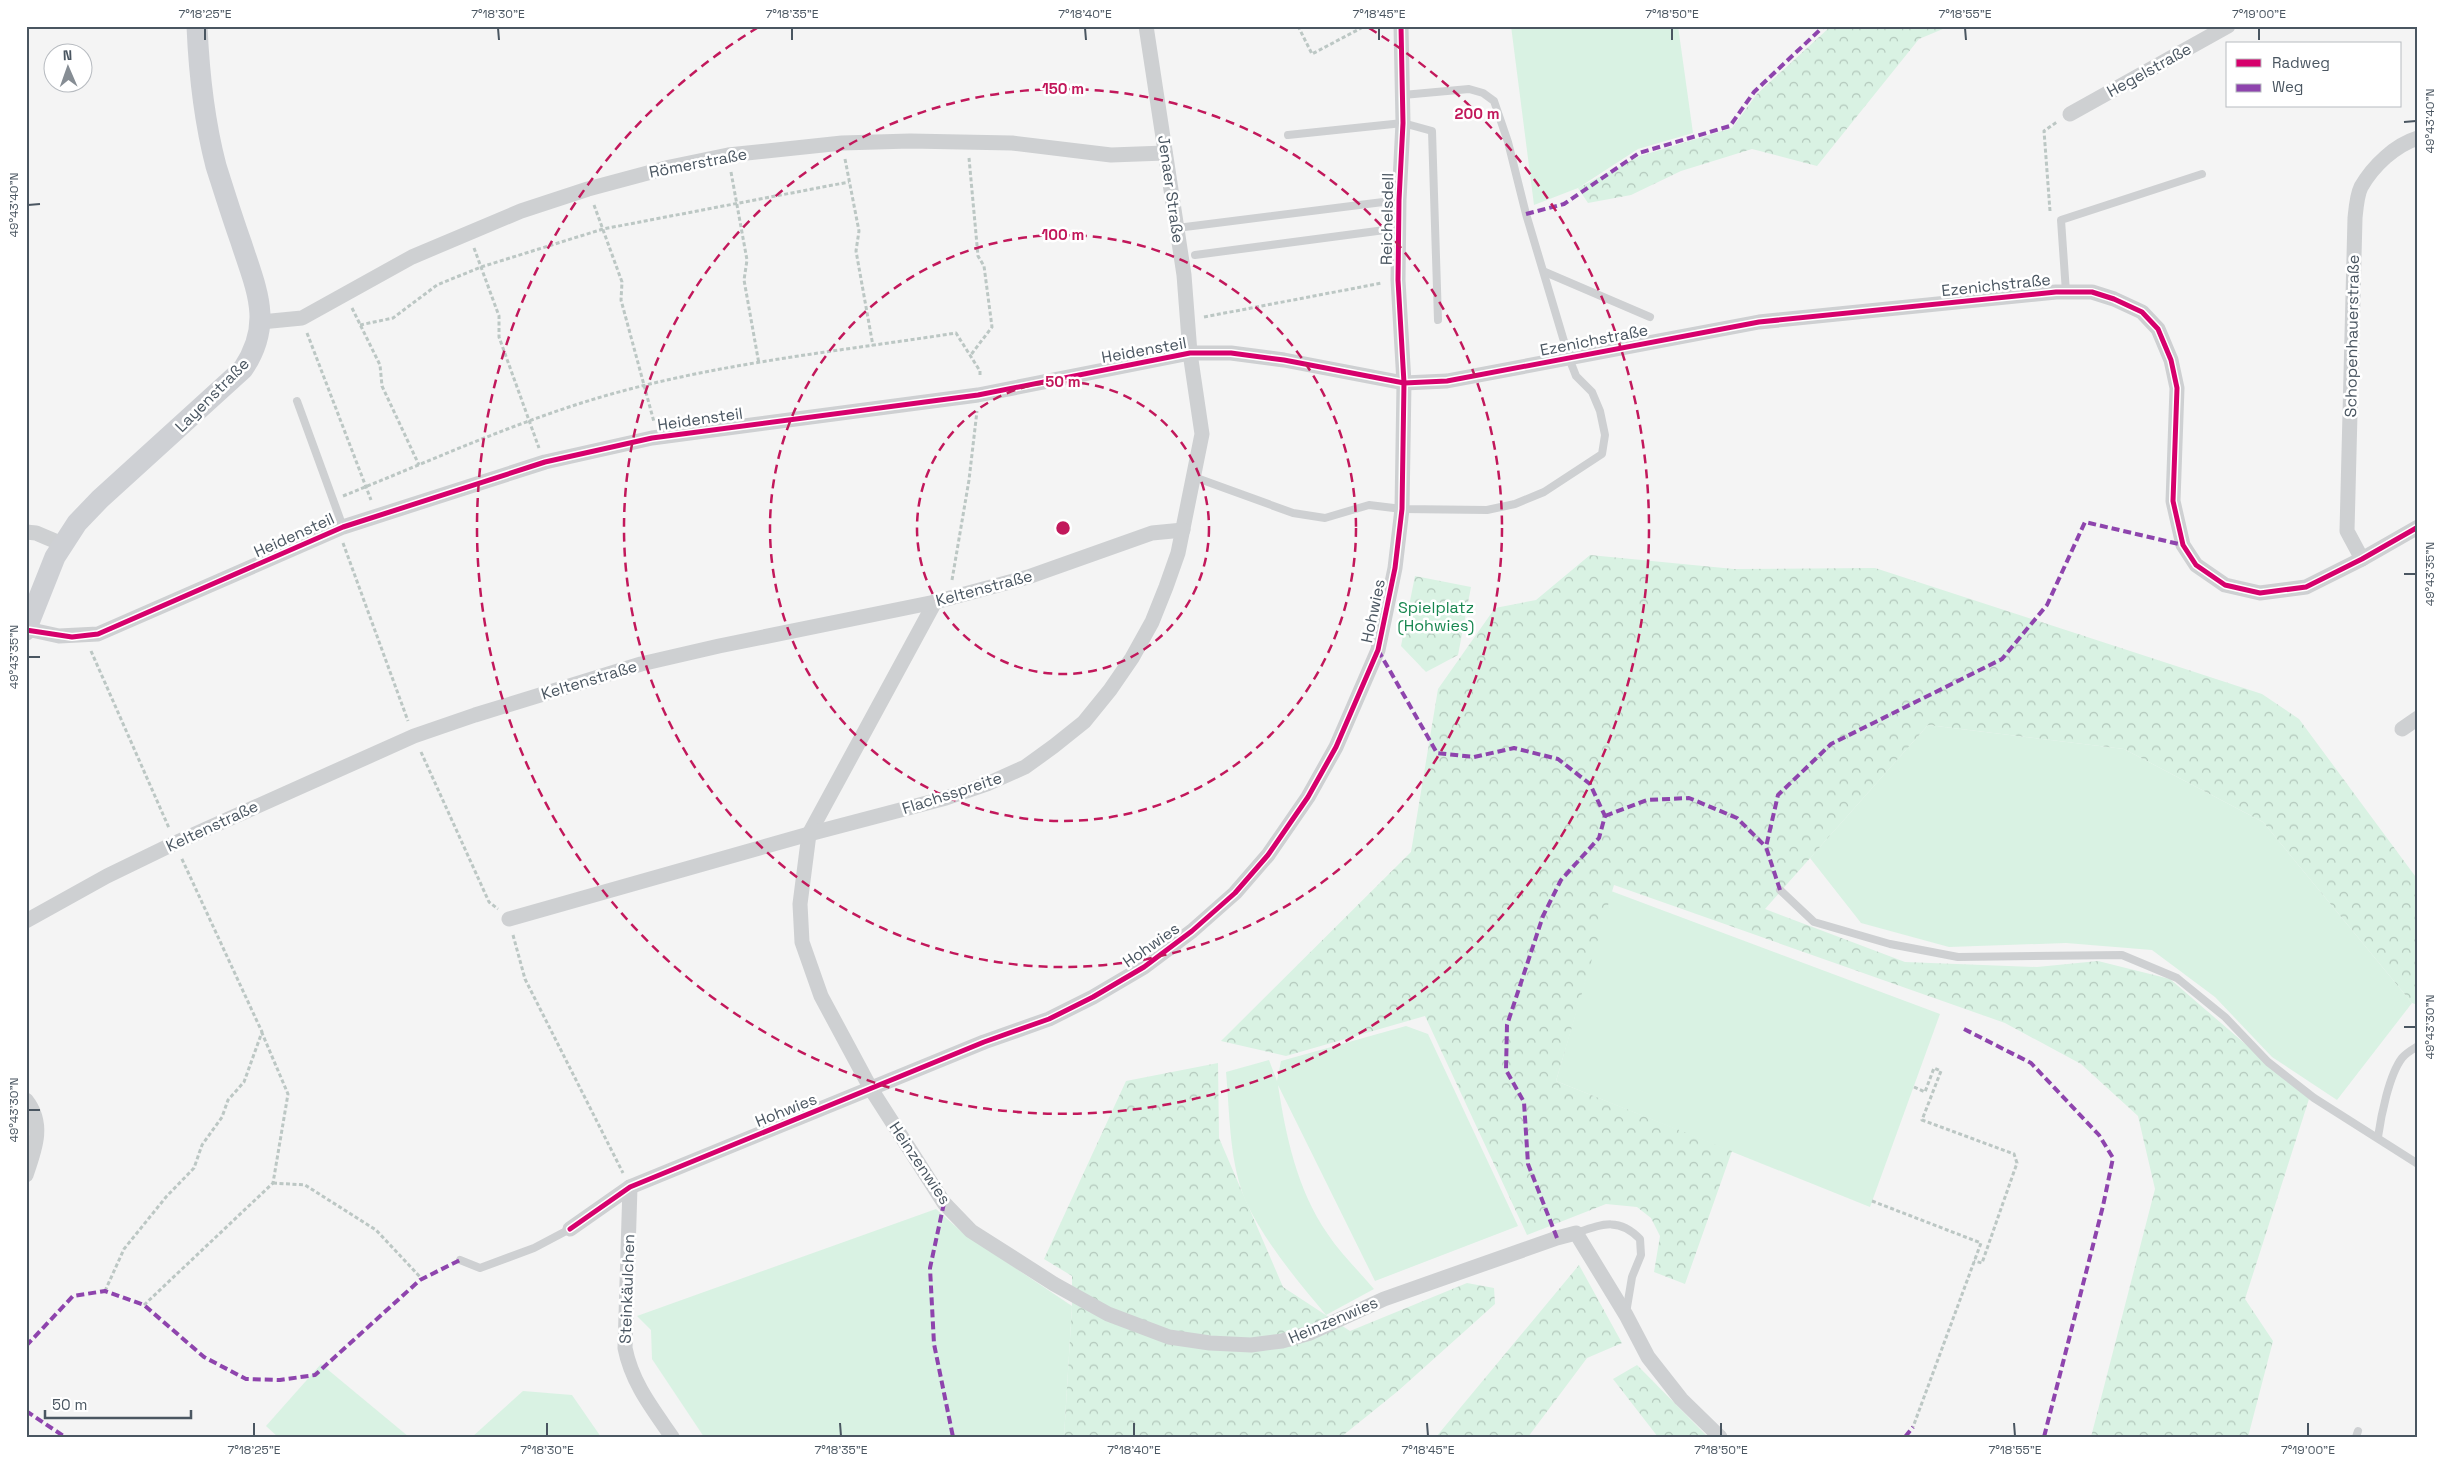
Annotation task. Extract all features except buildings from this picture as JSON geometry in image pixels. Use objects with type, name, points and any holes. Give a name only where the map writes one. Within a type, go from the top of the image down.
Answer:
[{"type":"street","name":"Layenstraße","points":[[27,630],[62,544],[78,523],[100,499],[243,368],[257,344],[261,322],[259,297],[216,166],[208,132],[198,69],[197,26]]},
{"type":"street","name":"Jenaer Straße","points":[[1146,26],[1177,228],[1188,319],[1190,353]]},
{"type":"street","name":"Reichelsdell","points":[[1400,26],[1404,123],[1399,200],[1398,280],[1404,383]]},
{"type":"street","name":"Hegelstraße","points":[[2070,114],[2228,26]]},
{"type":"street","name":"Schopenhauerstraße","points":[[2362,559],[2347,531],[2355,218],[2360,188],[2380,162],[2408,141],[2418,138]]},
{"type":"street","name":"Römerstraße","points":[[261,322],[302,318],[412,257],[521,211],[588,189],[670,167],[728,155],[842,143],[910,141],[1012,143],[1111,155],[1165,153]]},
{"type":"street","name":"Ezenichstraße","points":[[1404,383],[1447,381],[1759,322],[2066,292],[2092,292],[2114,299],[2142,312],[2158,329],[2171,360],[2176,388],[2173,501],[2183,545],[2196,565],[2225,584],[2260,593],[2306,587],[2362,559],[2418,527]]},
{"type":"street","name":"Heidensteil","points":[[27,630],[59,636],[85,636],[113,629],[343,527],[545,462],[658,438],[978,395],[1190,353],[1231,353],[1284,360],[1404,383]]},
{"type":"street","name":"Flachsspreite","points":[[510,919],[809,834],[946,798],[987,784],[1024,767],[1084,722],[1132,658],[1152,622],[1166,587],[1183,530],[1202,434],[1190,353]]},
{"type":"street","name":"Hohwies","points":[[570,1229],[630,1188],[984,1042],[1049,1019],[1093,997],[1144,967],[1192,931],[1235,893],[1268,855],[1308,797],[1336,747],[1378,650],[1395,568],[1402,509],[1404,383]]},
{"type":"street","name":"Keltenstraße","points":[[26,921],[175,842],[414,736],[641,664],[719,646],[935,602],[1028,577],[1152,533],[1183,530]]},
{"type":"street","points":[[26,532],[36,533],[62,544]]},
{"type":"street","points":[[871,1089],[822,996],[802,942],[800,904],[809,834],[935,602]]},
{"type":"street","points":[[2402,729],[2418,718]]},
{"type":"street","name":"Heinzenwies","points":[[871,1089],[944,1202],[971,1231],[1054,1284],[1108,1314],[1169,1337],[1251,1345],[1282,1341],[1310,1333],[1384,1299],[1576,1233]]},
{"type":"street","points":[[26,1100],[33,1108],[38,1139],[26,1175]]},
{"type":"street","name":"Steinkäulchen","points":[[630,1188],[625,1348],[629,1368],[639,1389],[672,1437]]},
{"type":"street","points":[[1576,1233],[1626,1315],[1648,1357],[1681,1399],[1720,1437]]},
{"type":"lane","points":[[1194,477],[1293,513],[1325,518],[1369,505],[1402,509],[1487,510],[1515,504],[1544,492],[1602,454],[1605,435],[1600,412],[1592,392],[1576,376],[1569,358],[1494,101],[1483,93],[1469,90],[1403,95]]},
{"type":"lane","points":[[1288,135],[1404,123],[1432,131],[1438,320]]},
{"type":"lane","points":[[2066,292],[2061,220],[2202,174]]},
{"type":"lane","points":[[1177,228],[1399,200]]},
{"type":"lane","points":[[1195,255],[1400,228]]},
{"type":"lane","points":[[1545,272],[1650,317]]},
{"type":"lane","points":[[297,401],[343,527]]},
{"type":"lane","points":[[1780,890],[1814,922],[1890,944],[1958,957],[2122,955],[2159,970],[2177,978],[2225,1017],[2268,1062],[2299,1086],[2418,1164]]},
{"type":"lane","points":[[2378,1137],[2382,1112],[2402,1058],[2418,1046]]},
{"type":"lane","points":[[1576,1233],[1598,1225],[1618,1224],[1630,1229],[1640,1238],[1641,1256],[1632,1277],[1626,1315]]},
{"type":"lane","points":[[460,1260],[480,1268],[534,1248],[570,1229]]},
{"type":"path","points":[[1298,26],[1312,54],[1365,26]]},
{"type":"path","points":[[2050,216],[2044,131],[2070,114]]},
{"type":"path","points":[[967,142],[978,256],[984,266],[992,327],[970,356]]},
{"type":"path","points":[[842,143],[858,231],[856,251],[873,346]]},
{"type":"path","points":[[728,155],[747,260],[744,280],[759,364]]},
{"type":"path","points":[[360,325],[392,318],[437,284],[481,267],[603,229],[736,202],[849,182]]},
{"type":"path","points":[[588,189],[622,282],[621,300],[646,386],[658,438]]},
{"type":"path","points":[[468,232],[499,316],[499,338],[545,462]]},
{"type":"path","points":[[1188,319],[1398,280]]},
{"type":"path","points":[[345,293],[380,365],[382,386],[419,465]]},
{"type":"path","points":[[302,318],[377,517]]},
{"type":"path","points":[[333,500],[529,421],[592,400],[697,373],[956,333],[980,372],[969,480],[955,555],[950,598]]},
{"type":"path","points":[[348,556],[414,736],[489,902],[510,919],[525,979],[630,1188]]},
{"type":"path","points":[[85,636],[161,811]]},
{"type":"path","points":[[144,1306],[272,1183],[288,1094],[262,1032],[184,862]]},
{"type":"path","points":[[105,1291],[124,1250],[166,1197],[194,1168],[202,1145],[222,1117],[228,1100],[244,1082],[262,1032]]},
{"type":"path","points":[[1914,1087],[1925,1092],[1934,1068],[1941,1071],[1922,1120],[2014,1154],[2017,1163],[1982,1264],[1974,1261]]},
{"type":"path","points":[[272,1183],[305,1185],[376,1230],[422,1279]]},
{"type":"path","points":[[1872,1202],[1981,1243],[1913,1427]]},
{"type":"green space","points":[[1511,26],[1678,26],[1693,133],[1638,149],[1578,188],[1534,205]]},
{"type":"green space","points":[[1831,26],[1950,26],[1919,39],[1817,166],[1752,149],[1681,171],[1631,195],[1588,203],[1578,188],[1640,156],[1732,128],[1757,94]]},
{"type":"green space","points":[[1590,555],[1734,569],[1875,568],[2262,694],[2299,719],[2418,880],[2418,1005],[2412,1003],[2263,822],[2124,749],[1928,725],[1765,909],[1905,962],[2037,967],[2098,961],[2170,979],[2309,1099],[2245,1299],[2273,1341],[2248,1437],[2091,1437],[2155,1189],[2138,1116],[2081,1064],[2005,1023],[1614,885],[1556,1081],[1732,1151],[1685,1284],[1654,1272],[1660,1236],[1651,1218],[1637,1207],[1606,1204],[1527,1235],[1425,1016],[1286,1056],[1221,1041],[1411,852],[1438,689],[1495,608],[1536,600]]},
{"type":"green space","name":"Spielplatz (Hohwies)","points":[[1415,576],[1471,587],[1458,655],[1426,672],[1401,646]]},
{"type":"green space","points":[[1928,725],[2124,749],[2263,822],[2412,1003],[2337,1100],[2272,1057],[2215,997],[2152,950],[2066,943],[1949,947],[1861,923],[1810,858]]},
{"type":"green space","points":[[1611,891],[1940,1014],[1870,1207],[1556,1081]]},
{"type":"green space","points":[[1406,1026],[1428,1034],[1518,1226],[1375,1281],[1278,1085],[1294,1162],[1308,1199],[1332,1240],[1374,1289],[1326,1315],[1273,1248],[1247,1204],[1241,1189],[1234,1156],[1226,1072],[1269,1060],[1277,1081],[1281,1061]]},
{"type":"green space","points":[[1218,1063],[1219,1138],[1283,1287],[1350,1331],[1467,1283],[1494,1288],[1495,1304],[1398,1391],[1341,1437],[1064,1437],[1072,1276],[1044,1259],[1126,1081]]},
{"type":"green space","points":[[936,1209],[963,1233],[1072,1306],[1064,1437],[704,1437],[652,1359],[651,1330],[637,1316]]},
{"type":"green space","points":[[1579,1265],[1622,1343],[1587,1358],[1528,1437],[1436,1437]]},
{"type":"green space","points":[[321,1364],[409,1437],[278,1437],[266,1426]]},
{"type":"green space","points":[[1637,1365],[1708,1437],[1658,1437],[1613,1379]]},
{"type":"green space","points":[[523,1391],[572,1395],[601,1437],[472,1437]]},
{"type":"marked path","points":[[1526,214],[1564,204],[1639,153],[1730,126],[1754,92],[1824,26]]},
{"type":"marked path","points":[[1780,890],[1766,847],[1778,795],[1831,744],[2002,659],[2047,605],[2085,522],[2183,545]]},
{"type":"marked path","points":[[1378,650],[1437,753],[1474,757],[1514,748],[1558,759],[1590,784],[1605,816],[1599,838],[1561,880],[1543,916],[1507,1025],[1506,1070],[1524,1102],[1528,1164],[1557,1238]]},
{"type":"marked path","points":[[1605,816],[1647,800],[1689,798],[1737,818],[1766,847]]},
{"type":"marked path","points":[[1964,1029],[2031,1063],[2099,1135],[2113,1158],[2103,1206],[2044,1437]]},
{"type":"marked path","points":[[944,1203],[930,1268],[934,1344],[953,1437]]},
{"type":"marked path","points":[[26,1346],[73,1296],[105,1291],[144,1305],[204,1357],[246,1379],[280,1380],[315,1375],[420,1280],[460,1260]]},
{"type":"marked path","points":[[26,1411],[65,1437]]},
{"type":"marked path","points":[[1905,1437],[1913,1427]]},
{"type":"cycle path","points":[[570,1229],[630,1187],[984,1042],[1049,1019],[1093,997],[1144,967],[1192,931],[1235,893],[1268,855],[1308,797],[1336,747],[1378,650],[1395,568],[1402,509],[1404,383],[1398,280],[1399,200],[1403,123],[1401,26]]},
{"type":"cycle path","points":[[26,630],[72,637],[98,634],[343,527],[545,462],[652,438],[978,395],[1190,353],[1231,353],[1284,360],[1404,383],[1447,381],[1759,322],[2056,292],[2092,292],[2114,299],[2142,312],[2158,329],[2171,360],[2177,388],[2173,501],[2183,545],[2196,565],[2225,585],[2260,593],[2306,587],[2362,559],[2418,527]]}]
